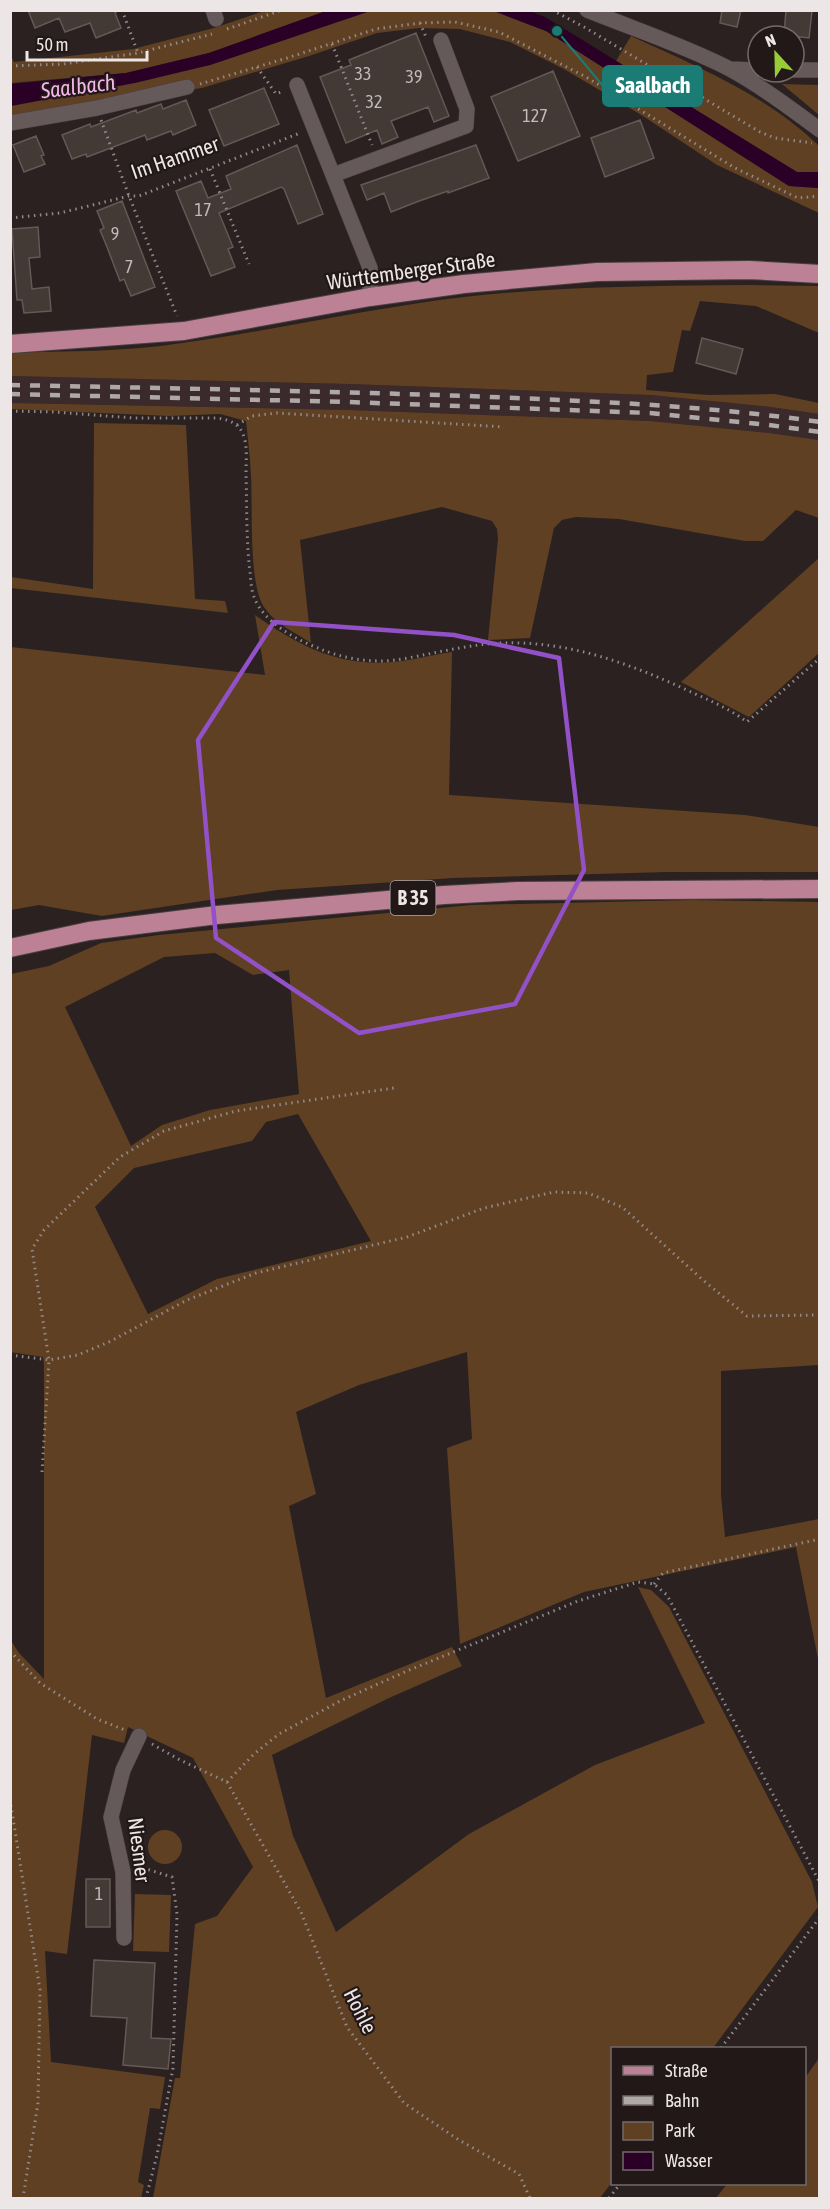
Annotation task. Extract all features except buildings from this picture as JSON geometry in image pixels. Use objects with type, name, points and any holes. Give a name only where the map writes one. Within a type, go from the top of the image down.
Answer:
[{"type":"main road","name":"Württemberger Straße","points":[[10,344],[184,331],[370,297],[464,284],[597,272],[749,270],[819,274]]},
{"type":"main road","name":"B 35","points":[[10,948],[89,931],[217,915],[444,895],[518,891],[819,889]]},
{"type":"street","points":[[587,10],[692,50],[730,69],[781,101],[819,130]]},
{"type":"street","points":[[333,175],[466,126],[467,109],[441,40]]},
{"type":"street","points":[[730,69],[746,70]]},
{"type":"street","points":[[297,85],[370,268],[370,297]]},
{"type":"street","points":[[10,123],[97,108],[187,87]]},
{"type":"street","name":"Niesmer","points":[[124,1938],[123,1872],[111,1817],[123,1770],[139,1736]]},
{"type":"path","points":[[122,10],[138,53]]},
{"type":"path","points":[[10,66],[63,64],[138,53],[221,31],[282,10]]},
{"type":"path","points":[[552,10],[760,132],[775,138],[806,144],[819,143]]},
{"type":"path","points":[[187,87],[376,29],[420,23],[455,22],[498,32],[586,77],[735,168],[798,198],[819,196]]},
{"type":"path","points":[[332,44],[376,158]]},
{"type":"path","points":[[257,67],[276,94],[297,85]]},
{"type":"path","points":[[97,108],[129,196],[184,331]]},
{"type":"path","name":"Im Hammer","points":[[10,218],[60,213],[129,196],[140,196],[314,128]]},
{"type":"path","points":[[210,170],[249,264]]},
{"type":"path","points":[[10,411],[134,418],[216,418],[225,419],[237,425],[244,436],[247,553],[255,599],[263,613],[275,623],[316,648],[336,655],[401,660],[441,650],[487,644],[542,643],[570,647],[674,684],[735,713],[747,722],[819,658]]},
{"type":"path","points":[[237,425],[252,416],[277,413],[504,427]]},
{"type":"path","points":[[42,1472],[49,1360],[32,1249],[44,1230],[120,1157],[164,1131],[236,1111],[394,1088]]},
{"type":"path","points":[[10,1355],[49,1360],[78,1354],[111,1341],[187,1300],[256,1273],[407,1237],[484,1208],[554,1192],[588,1193],[622,1207],[704,1281],[747,1316],[819,1316]]},
{"type":"path","points":[[654,1584],[663,1573],[819,1539]]},
{"type":"path","points":[[10,1651],[40,1683],[97,1719],[139,1736],[180,1760],[227,1782],[254,1754],[279,1734],[340,1701],[578,1601],[638,1581],[654,1584],[667,1595],[819,1883]]},
{"type":"path","name":"Hohle","points":[[227,1782],[301,1912],[347,2027],[404,2103],[459,2140],[519,2174],[530,2199]]},
{"type":"path","points":[[10,1799],[40,1990],[38,2103],[23,2199]]},
{"type":"path","points":[[121,1861],[172,1877],[177,1914],[173,2068],[157,2155],[146,2199]]},
{"type":"path","points":[[722,2047],[819,1917]]},
{"type":"path","points":[[609,2199],[619,2185]]},
{"type":"highlighted area","points":[[274,622],[454,635],[559,658],[584,870],[515,1004],[359,1033],[216,938],[198,740]]},
{"type":"shaded area","points":[[11,376],[349,384],[651,395],[819,414],[820,440],[650,421],[349,410],[11,403]]},
{"type":"green space","points":[[264,11],[326,11],[209,53],[126,73],[11,83],[10,54],[14,62],[133,49],[214,28]]},
{"type":"green space","points":[[370,11],[494,11],[546,31],[789,186],[819,188],[819,213],[717,165],[643,116],[564,69],[510,42],[460,29],[419,28],[377,33],[202,88],[94,102],[11,119],[10,105],[210,65]]},
{"type":"green space","points":[[631,36],[730,83],[777,112],[819,146],[819,172],[797,172],[616,61]]},
{"type":"green space","points":[[782,84],[819,85],[819,115]]},
{"type":"green space","points":[[642,286],[819,286],[819,333],[756,306],[700,301],[690,331],[682,330],[673,372],[647,375],[646,390],[708,395],[775,394],[819,403],[819,414],[651,395],[349,384],[11,376],[10,353],[96,351],[161,346],[464,297]]},
{"type":"green space","points":[[11,403],[349,410],[650,421],[819,440],[819,518],[796,510],[763,541],[745,541],[619,519],[576,517],[562,520],[554,528],[530,638],[488,640],[498,539],[497,529],[492,521],[442,507],[300,540],[311,643],[274,618],[264,607],[259,596],[253,563],[251,476],[246,421],[220,414],[169,416],[11,409]]},
{"type":"green space","points":[[94,423],[186,425],[195,599],[225,601],[228,613],[11,588],[11,577],[93,589]]},
{"type":"green space","points":[[819,558],[819,653],[749,717],[681,682]]},
{"type":"green space","points":[[255,615],[307,646],[342,659],[381,663],[452,652],[449,795],[745,815],[819,827],[819,872],[666,872],[453,878],[277,890],[102,916],[39,905],[11,910],[11,647],[265,675]]},
{"type":"green space","points":[[691,900],[819,902],[819,1365],[721,1371],[721,1495],[725,1537],[819,1519],[819,1664],[796,1547],[584,1592],[460,1644],[447,1448],[472,1439],[467,1352],[359,1385],[296,1412],[316,1494],[289,1506],[326,1698],[452,1647],[462,1666],[389,1698],[272,1755],[293,1836],[336,1932],[469,1834],[595,1765],[705,1723],[638,1587],[651,1590],[669,1607],[812,1882],[818,1907],[714,2047],[611,2047],[611,2183],[600,2198],[153,2198],[175,2078],[180,2078],[195,1924],[217,1916],[253,1867],[193,1758],[128,1727],[124,1743],[92,1735],[67,1954],[45,1951],[51,2062],[165,2077],[160,2109],[150,2108],[138,2182],[144,2185],[141,2198],[11,2198],[10,1639],[19,1653],[44,1679],[44,1364],[43,1357],[10,1352],[11,974],[49,966],[101,943],[159,935],[471,905]],"holes":[[[215,953],[253,975],[289,970],[299,1094],[210,1110],[162,1125],[131,1146],[65,1007],[164,957]],[[298,1114],[371,1241],[217,1279],[148,1314],[95,1207],[134,1168],[252,1141],[266,1122]]]},
{"type":"green space","points":[[165,1830],[177,1835],[182,1847],[177,1859],[165,1864],[153,1859],[148,1847],[153,1835]]},
{"type":"green space","points":[[135,1894],[171,1895],[169,1952],[133,1951]]},
{"type":"green space","points":[[819,2058],[819,2198],[716,2198],[726,2185],[806,2185],[806,2077]]},
{"type":"water","points":[[326,11],[370,11],[210,65],[135,83],[11,106],[11,84],[126,73],[209,53]]},
{"type":"water","points":[[494,11],[530,11],[545,17],[797,172],[819,172],[819,188],[789,186],[546,31]]},
{"type":"railway","points":[[10,385],[468,396],[644,404],[820,422]]},
{"type":"railway","points":[[10,394],[349,402],[650,413],[820,432]]},
{"type":"place","name":"Saalbach","points":[[557,31]]}]
